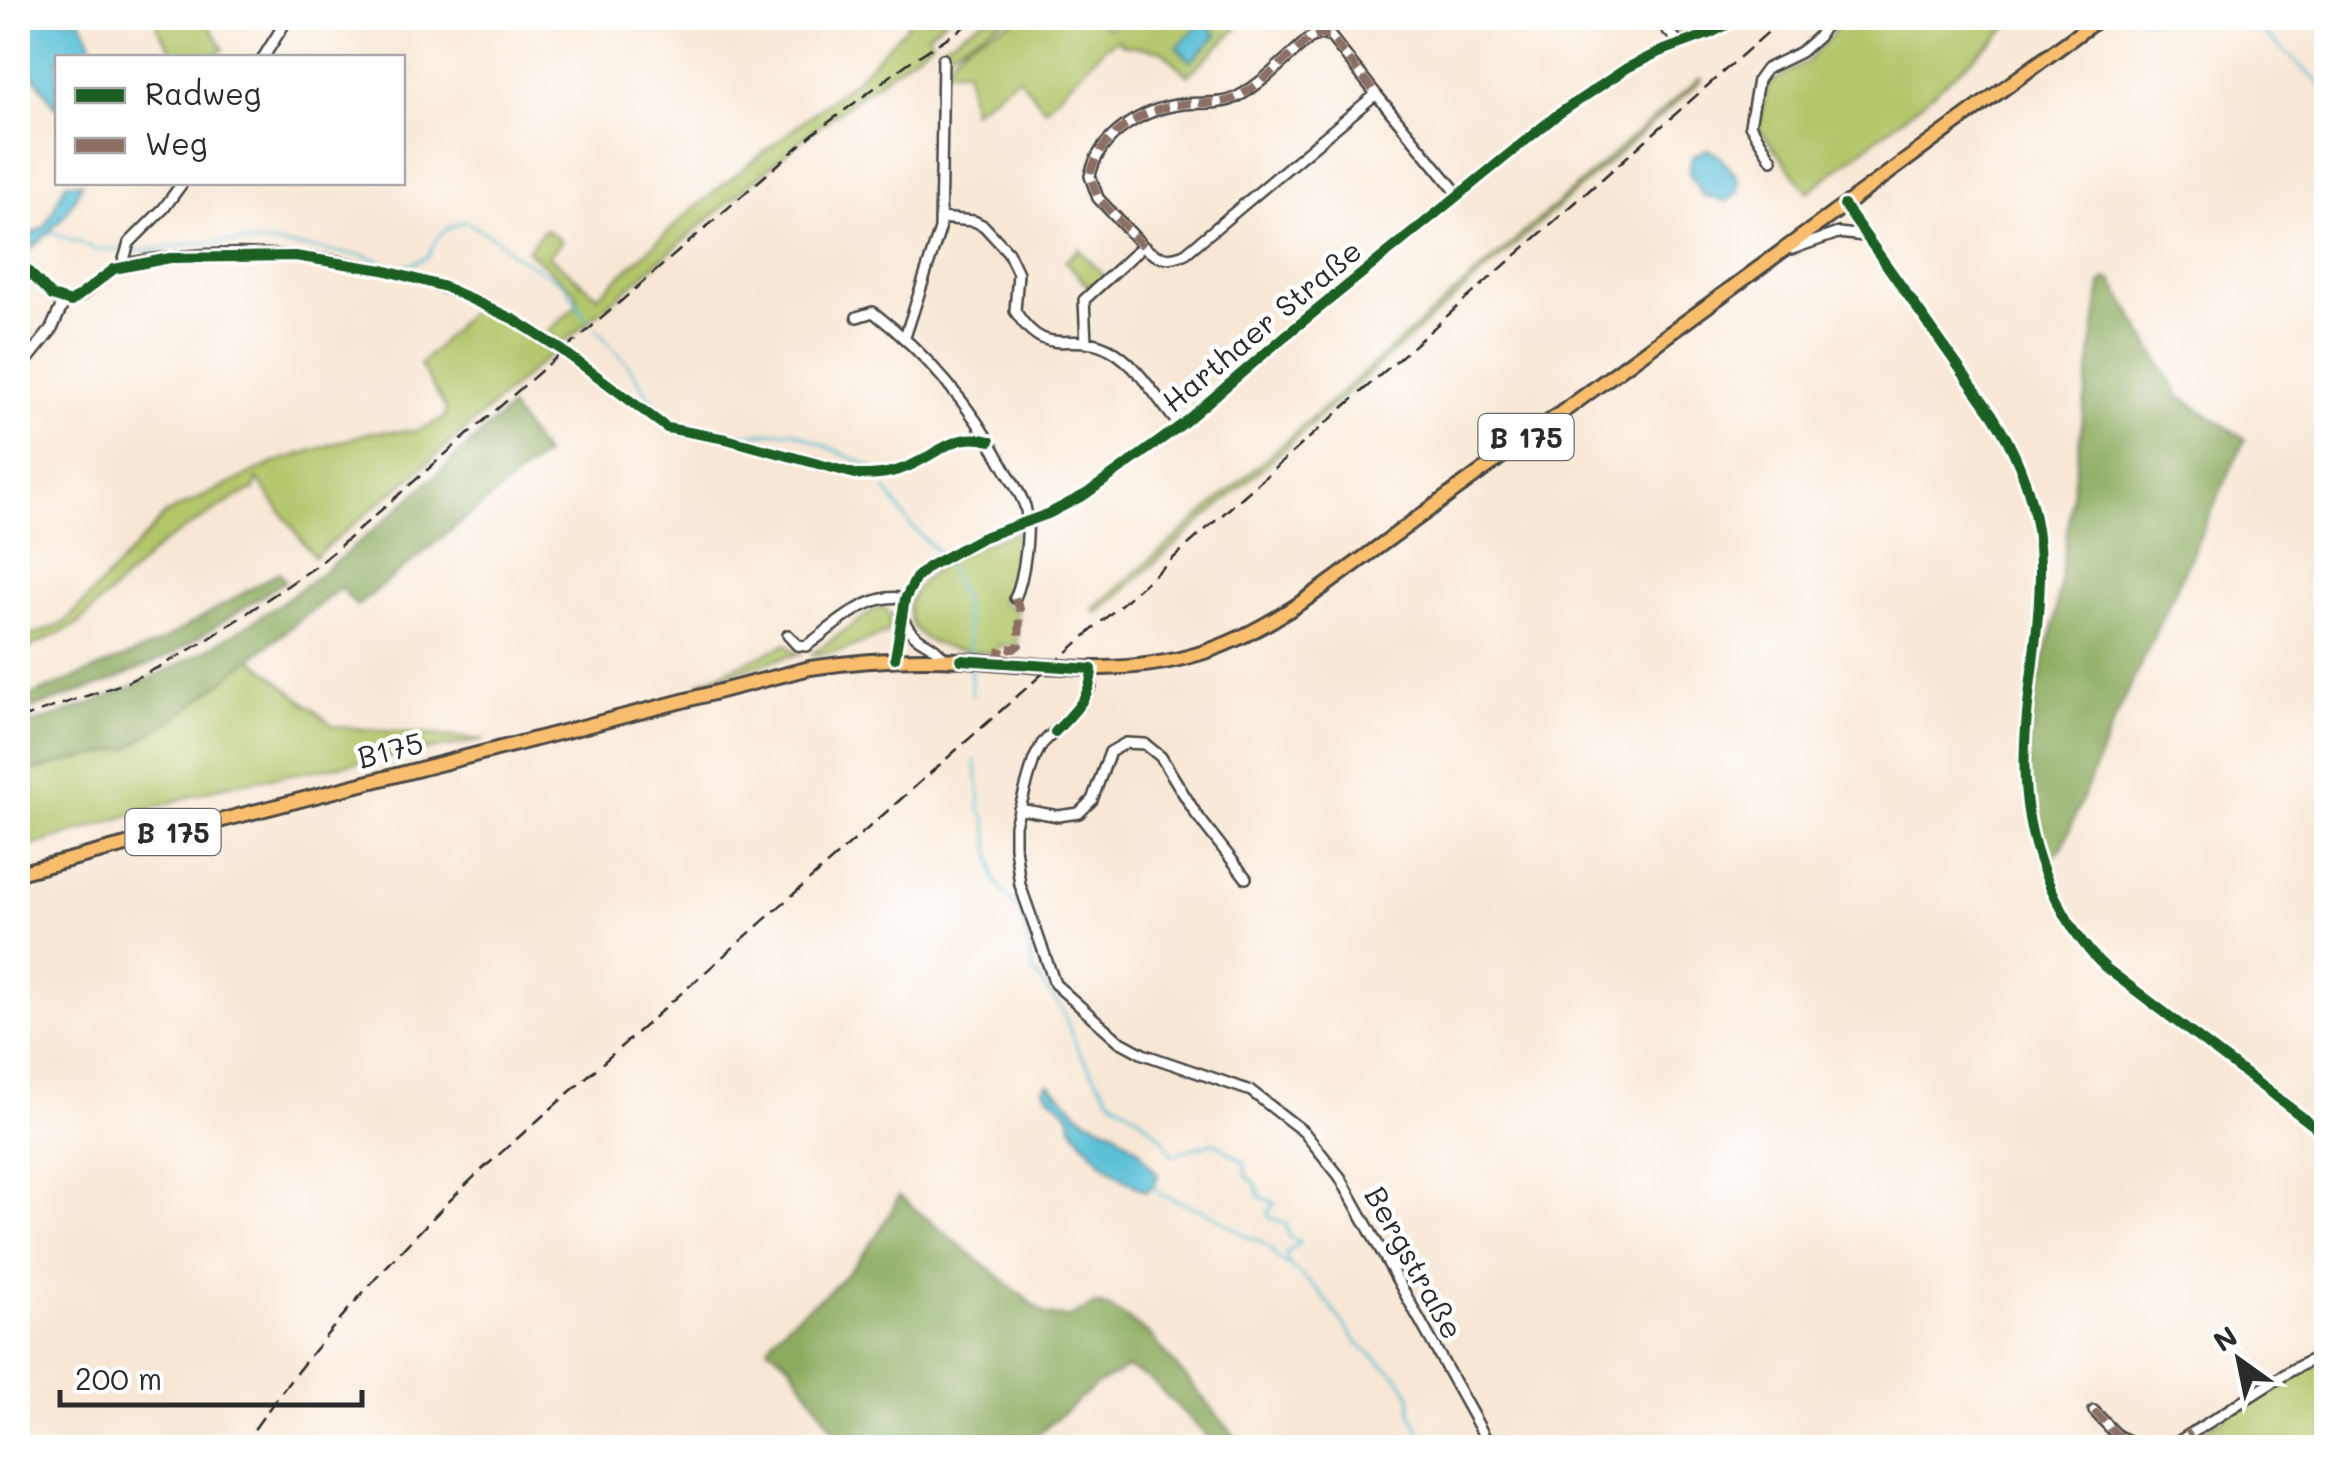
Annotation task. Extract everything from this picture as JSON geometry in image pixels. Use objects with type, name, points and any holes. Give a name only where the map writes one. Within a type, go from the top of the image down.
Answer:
[{"type":"main road","name":"B 175","points":[[895,658],[1092,670],[1143,666],[1196,654],[1268,624],[1326,586],[2098,19]]},
{"type":"main road","name":"B175","points":[[18,873],[782,674],[895,658]]},
{"type":"street","points":[[265,55],[288,18]]},
{"type":"street","points":[[1656,18],[1676,38],[1677,46]]},
{"type":"street","name":"Harthaer Straße","points":[[895,658],[905,599],[916,578],[942,558],[1086,494],[1180,426],[1527,138],[1643,59],[1740,18]]},
{"type":"street","points":[[1772,160],[1750,125],[1758,80],[1766,69],[1802,52],[1830,18]]},
{"type":"street","points":[[1376,94],[1186,253],[1175,258],[1164,258],[1143,246],[1098,198],[1090,176],[1100,149],[1126,124],[1176,104],[1230,100],[1320,34],[1330,38],[1376,94],[1458,194]]},
{"type":"street","points":[[905,337],[938,238],[943,60]]},
{"type":"street","points":[[122,266],[128,248],[181,185]]},
{"type":"street","points":[[1844,205],[1992,414],[2011,446],[2025,482],[2036,520],[2040,565],[2022,768],[2027,822],[2045,876],[2073,931],[2088,952],[2326,1134]]},
{"type":"street","points":[[940,218],[974,221],[984,226],[1008,252],[1018,273],[1015,311],[1032,334],[1052,342],[1100,346],[1125,360],[1180,426]]},
{"type":"street","points":[[1762,264],[1838,233],[1866,237]]},
{"type":"street","points":[[1086,343],[1084,300],[1143,246]]},
{"type":"street","points":[[18,260],[52,296],[64,302],[77,300],[104,275],[122,266],[170,258],[281,255],[344,262],[445,287],[514,320],[674,430],[876,476],[907,467],[961,438],[972,436],[990,441]]},
{"type":"street","points":[[18,371],[51,330],[64,302]]},
{"type":"street","points":[[857,316],[873,312],[905,337],[949,383],[990,441],[1024,505],[1022,584],[1015,598]]},
{"type":"street","points":[[788,635],[797,645],[806,646],[870,603],[883,597],[905,599]]},
{"type":"street","points":[[901,612],[912,635],[938,650],[945,660]]},
{"type":"street","name":"Bergstraße","points":[[1092,670],[1091,686],[1082,704],[1042,744],[1034,760],[1015,825],[1017,870],[1055,984],[1119,1041],[1143,1054],[1236,1085],[1304,1132],[1340,1177],[1492,1448]]},
{"type":"street","points":[[1019,808],[1058,816],[1079,813],[1092,800],[1110,752],[1126,743],[1145,744],[1161,757],[1196,814],[1246,878]]},
{"type":"street","points":[[2168,1448],[2326,1352]]},
{"type":"street","points":[[2094,1411],[2118,1436],[2145,1448]]},
{"type":"green space","points":[[169,18],[204,18],[224,49],[214,55],[175,55],[156,26]]},
{"type":"green space","points":[[910,18],[947,18],[930,32],[933,41],[811,132],[562,344],[546,333],[577,305],[576,292],[527,250],[545,229],[562,241],[549,256],[598,296],[694,208],[855,80]]},
{"type":"green space","points":[[986,18],[1007,18],[944,54],[941,46]]},
{"type":"green space","points":[[1020,18],[1097,18],[1108,28],[1130,18],[1224,18],[1237,29],[1188,75],[1162,51],[1123,44],[1118,39],[1105,47],[1045,109],[1018,77],[972,111],[967,70],[946,70],[950,60],[966,44]]},
{"type":"green space","points":[[1664,18],[1719,18],[1683,36]]},
{"type":"green space","points":[[1846,18],[2019,18],[1918,106],[1808,192],[1758,128],[1768,84],[1807,62]]},
{"type":"green space","points":[[1700,78],[1098,613],[1093,610]]},
{"type":"green space","points":[[1079,249],[1105,277],[1092,290],[1065,261]]},
{"type":"green space","points":[[2112,280],[2179,396],[2245,439],[2109,733],[2063,846],[2053,857],[2047,855],[2031,800],[2030,740],[2039,681],[2054,625],[2101,284]]},
{"type":"green space","points":[[475,306],[554,351],[314,557],[257,479],[254,490],[164,542],[77,625],[18,653],[18,641],[62,624],[75,612],[166,514],[276,462],[371,432],[415,431],[444,419],[446,409],[420,365]]},
{"type":"green space","points":[[510,408],[544,455],[357,606],[340,588],[189,708],[129,748],[18,773],[18,728],[135,685],[246,626],[350,550]]},
{"type":"green space","points":[[1022,530],[1018,582],[1002,598],[1002,604],[1017,608],[1014,647],[999,645],[997,654],[954,649],[918,632],[908,606],[926,577],[955,556]]},
{"type":"green space","points":[[279,572],[285,581],[173,654],[109,682],[18,713],[18,701],[155,645]]},
{"type":"green space","points":[[884,607],[891,616],[889,632],[842,651],[810,655],[877,608]]},
{"type":"green space","points":[[787,644],[793,651],[803,653],[698,683]]},
{"type":"green space","points":[[250,657],[333,726],[485,740],[224,786],[18,850],[18,773],[48,768],[189,708]]},
{"type":"green space","points":[[899,1196],[1046,1315],[1068,1318],[1095,1304],[1111,1308],[1150,1335],[1244,1447],[1218,1447],[1150,1379],[1127,1368],[1095,1386],[1043,1430],[1008,1447],[850,1448],[841,1441],[790,1364],[768,1347],[788,1323],[851,1269]]},
{"type":"green space","points":[[2325,1358],[2326,1447],[2208,1447],[2197,1434],[2303,1368]]},
{"type":"water","points":[[18,18],[79,18],[91,46],[89,55],[55,55],[55,106],[18,53]]},
{"type":"water","points":[[1203,21],[1217,35],[1191,61],[1177,47]]},
{"type":"water","points":[[1708,149],[1739,179],[1738,193],[1726,202],[1703,195],[1689,173],[1692,157]]},
{"type":"water","points":[[65,185],[81,185],[56,225],[18,258],[18,240],[45,227]]},
{"type":"water","points":[[1048,1083],[1084,1117],[1115,1131],[1138,1149],[1158,1175],[1154,1186],[1146,1191],[1135,1186],[1096,1155],[1073,1127],[1067,1112],[1043,1089]]},
{"type":"waterway","points":[[2140,18],[2170,18]]},
{"type":"waterway","points":[[2248,18],[2326,89]]},
{"type":"waterway","points":[[132,251],[203,243],[261,243],[367,256],[398,267],[429,256],[442,233],[465,221],[565,284],[587,320]]},
{"type":"waterway","points":[[51,232],[95,249],[125,250]]},
{"type":"waterway","points":[[595,328],[628,365],[667,422],[740,435],[793,431],[874,468]]},
{"type":"waterway","points":[[886,490],[911,526],[940,554]]},
{"type":"waterway","points":[[945,561],[962,596],[970,653]]},
{"type":"waterway","points":[[970,666],[972,695]]},
{"type":"waterway","points":[[975,759],[979,809],[986,818],[995,880],[1024,919],[1033,971],[1062,1009],[1079,1052],[1109,1097],[1163,1138],[1172,1156],[1214,1142],[1244,1162],[1246,1176],[1255,1183],[1261,1198],[1275,1203],[1269,1217],[1286,1224],[1289,1237],[1301,1242],[1285,1254],[1289,1265],[1318,1290],[1357,1342],[1399,1378],[1410,1393],[1411,1413],[1421,1435],[1419,1448]]},
{"type":"waterway","points":[[1154,1186],[1161,1195],[1210,1213],[1265,1243],[1287,1264]]},
{"type":"railway","points":[[18,719],[125,683],[163,665],[318,565],[813,134],[908,63],[978,18]]},
{"type":"railway","points":[[241,1448],[352,1305],[477,1174],[1784,18]]},
{"type":"marked path","points":[[1143,246],[1098,198],[1090,176],[1103,148],[1125,126],[1168,107],[1230,100],[1261,81],[1310,38],[1320,34],[1331,37],[1376,94]]},
{"type":"marked path","points":[[999,663],[1001,647],[1014,649],[1019,645],[1020,609],[1015,598]]},
{"type":"marked path","points":[[2094,1411],[2118,1436],[2145,1448]]},
{"type":"marked path","points":[[2168,1448],[2191,1432]]},
{"type":"cycle path","points":[[895,658],[905,599],[916,578],[928,567],[981,538],[1048,514],[1086,494],[1180,426],[1557,115],[1627,68],[1740,18]]},
{"type":"cycle path","points":[[1844,205],[1992,414],[2012,449],[2026,486],[2036,525],[2040,565],[2026,727],[2027,806],[2035,846],[2068,921],[2106,968],[2326,1135]]},
{"type":"cycle path","points":[[18,260],[52,296],[71,302],[114,269],[170,258],[295,256],[383,270],[445,287],[515,320],[667,428],[726,439],[859,475],[901,469],[956,441],[990,441]]},
{"type":"cycle path","points":[[961,660],[1092,669],[1085,696],[1055,732]]}]
